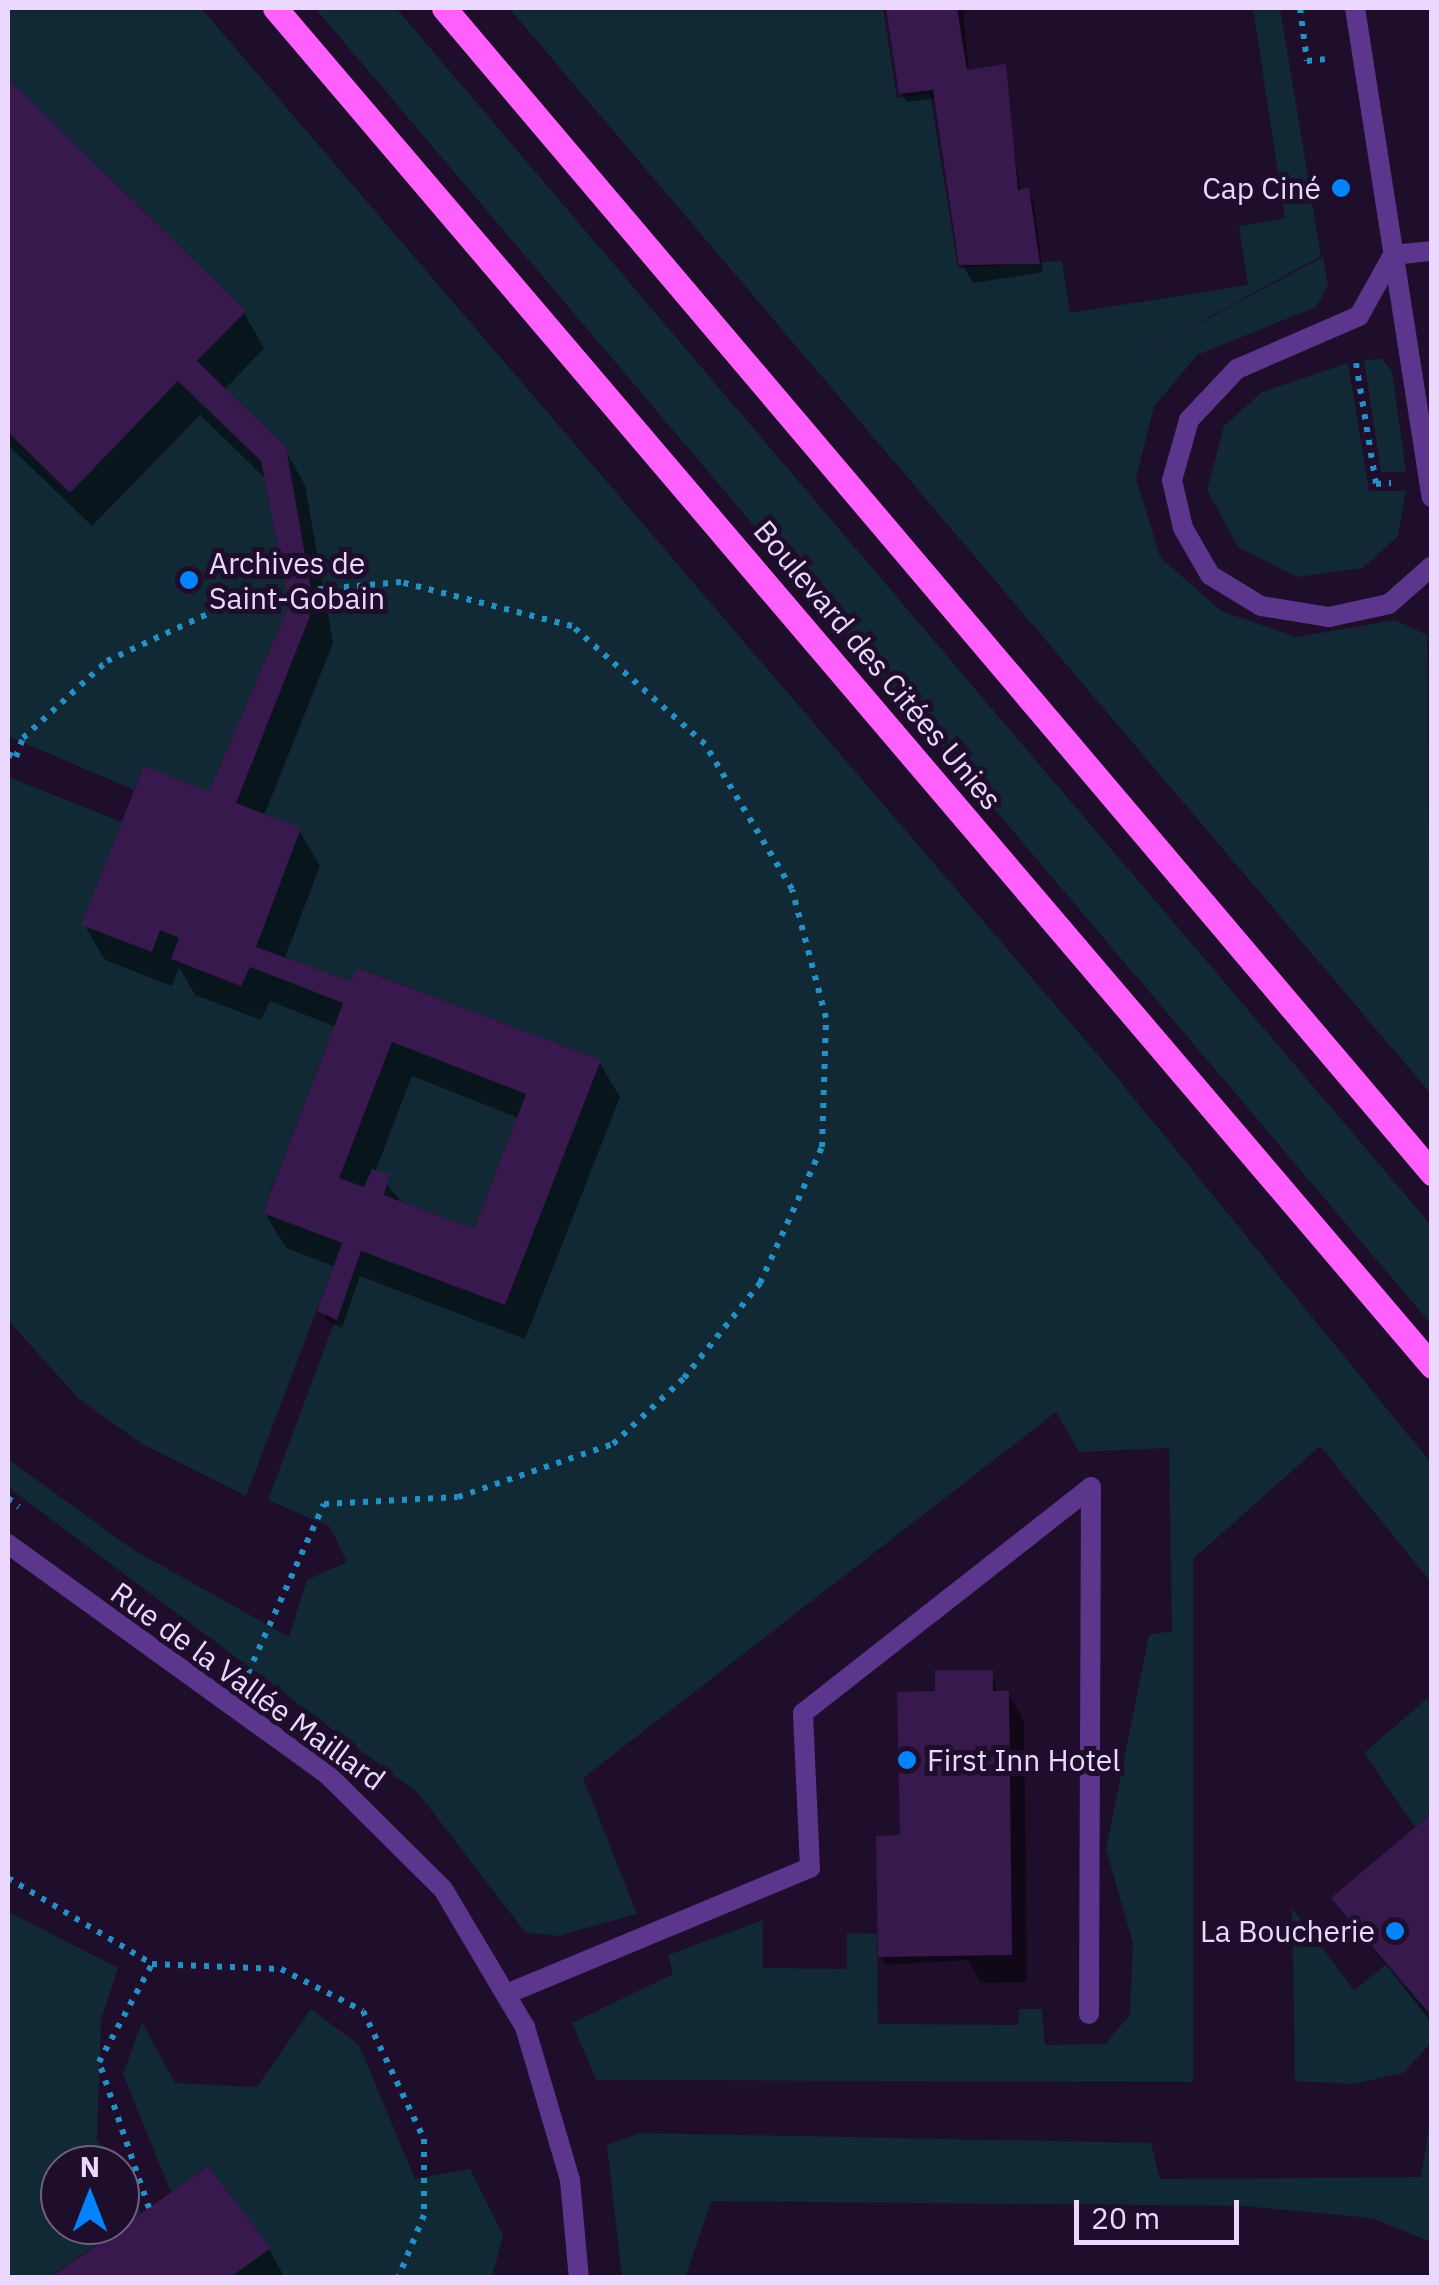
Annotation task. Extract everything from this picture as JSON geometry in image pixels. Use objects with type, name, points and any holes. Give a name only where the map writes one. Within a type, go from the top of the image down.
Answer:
[{"type":"main road","name":"Boulevard des Citées Unies","points":[[275,8],[1432,1366]]},
{"type":"main road","points":[[444,8],[1432,1173]]},
{"type":"street","points":[[1356,8],[1432,498]]},
{"type":"street","points":[[1394,256],[1432,251]]},
{"type":"street","points":[[1394,256],[1359,316],[1237,370],[1189,420],[1172,480],[1182,528],[1210,576],[1261,606],[1329,618],[1374,607],[1432,566]]},
{"type":"street","points":[[509,1993],[810,1868],[804,1713],[1091,1487],[1090,2014]]},
{"type":"street","name":"Rue de la Vallée Maillard","points":[[8,1544],[377,1817],[443,1889],[509,1993],[556,2124],[580,2278]]},
{"type":"path","points":[[1300,8],[1306,61],[1325,60]]},
{"type":"path","points":[[1356,363],[1376,484],[1410,481]]},
{"type":"path","points":[[249,1673],[324,1504],[458,1497],[613,1444],[684,1378],[760,1283],[822,1147],[826,1018],[792,889],[705,744],[572,626],[402,582],[312,590]]},
{"type":"path","points":[[8,754],[16,757],[23,738],[107,661],[238,600],[286,594]]},
{"type":"path","points":[[8,1878],[152,1964],[281,1969],[363,2010],[424,2139],[424,2215],[398,2278]]},
{"type":"path","points":[[149,2208],[99,2062],[152,1964]]},
{"type":"shaded area","points":[[8,8],[201,8],[1110,1069],[1431,1463],[1431,1582],[1320,1446],[1193,1559],[1193,2082],[596,2080],[572,2023],[673,1974],[668,1955],[763,1920],[763,1968],[847,1969],[847,1933],[877,1934],[878,2024],[1018,2025],[1019,2009],[1042,2009],[1045,2045],[1106,2044],[1130,2014],[1133,1943],[1106,1849],[1149,1635],[1172,1631],[1169,1448],[1079,1452],[1056,1412],[583,1778],[637,1914],[557,1936],[525,1932],[419,1794],[8,1487],[8,1459],[132,1549],[289,1637],[307,1580],[347,1562],[330,1527],[268,1500],[361,1251],[505,1305],[601,1060],[358,968],[351,981],[256,947],[300,828],[236,803],[314,606],[286,447],[197,361],[246,311],[8,79]]},
{"type":"shaded area","points":[[315,8],[396,8],[1431,1225],[1431,1324]]},
{"type":"shaded area","points":[[509,8],[883,8],[897,98],[930,93],[958,268],[1062,261],[1070,313],[1248,285],[1239,226],[1285,218],[1253,8],[1280,8],[1321,256],[1136,357],[1323,257],[1328,286],[1316,307],[1197,355],[1154,407],[1136,478],[1160,557],[1221,611],[1297,637],[1395,620],[1427,635],[1431,1094]]},
{"type":"shaded area","points":[[1382,359],[1392,371],[1406,472],[1381,472],[1364,360]]},
{"type":"shaded area","points":[[1348,363],[1369,491],[1406,491],[1398,536],[1363,568],[1297,577],[1238,547],[1207,490],[1224,426],[1262,392]]},
{"type":"shaded area","points":[[178,381],[261,461],[289,605],[209,792],[144,766],[134,790],[8,736],[8,432],[71,492]]},
{"type":"shaded area","points":[[8,777],[122,822],[82,924],[152,952],[160,930],[179,938],[172,960],[241,986],[250,967],[343,1003],[263,1212],[342,1243],[246,1496],[142,1444],[79,1399],[8,1320]]},
{"type":"shaded area","points":[[392,1042],[526,1094],[474,1229],[384,1195],[390,1175],[364,1187],[339,1178]]},
{"type":"shaded area","points":[[1431,1695],[1431,1813],[1415,1827],[1364,1753]]},
{"type":"shaded area","points":[[1292,1908],[1354,1990],[1387,1964],[1431,2017],[1431,2043],[1403,2073],[1353,2084],[1295,2081]]},
{"type":"shaded area","points":[[9,1912],[118,1968],[101,2020],[97,2139],[101,2145],[40,2145],[40,2245],[96,2245],[50,2277],[8,2277]]},
{"type":"shaded area","points":[[311,2009],[359,2045],[415,2179],[470,2169],[503,2235],[492,2277],[229,2277],[270,2247],[208,2166],[171,2192],[123,2074],[142,2022],[175,2083],[257,2087]]},
{"type":"shaded area","points":[[1429,2128],[1431,2242],[1372,2218],[1244,2206],[711,2201],[685,2278],[622,2277],[607,2145],[641,2133],[1151,2143],[1160,2179],[1421,2177]]},
{"type":"building","points":[[886,8],[957,8],[967,70],[1006,64],[1018,190],[1029,188],[1040,264],[959,265],[933,90],[899,94]]},
{"type":"building","points":[[8,79],[246,311],[197,361],[286,447],[314,606],[236,803],[301,828],[256,947],[351,981],[357,968],[601,1060],[505,1305],[361,1251],[337,1320],[317,1311],[342,1243],[263,1213],[343,1003],[250,967],[241,986],[171,959],[179,938],[160,930],[152,952],[81,925],[144,766],[209,792],[289,605],[261,461],[178,381],[70,493],[8,432]],"holes":[[[392,1042],[526,1094],[474,1229],[384,1195],[390,1175],[372,1169],[364,1187],[339,1178]]]},
{"type":"building","points":[[935,1670],[993,1670],[993,1691],[1009,1691],[1012,1955],[878,1957],[876,1836],[900,1835],[897,1692],[935,1691]]},
{"type":"building","name":"La Boucherie","points":[[1432,1813],[1432,2017],[1331,1898]]},
{"type":"building","points":[[208,2166],[271,2248],[229,2278],[50,2278],[97,2245],[140,2245],[140,2214]]},
{"type":"place","name":"Cap Ciné","points":[[1341,188]]},
{"type":"place","name":"Archives de Saint-Gobain","points":[[189,580]]},
{"type":"place","name":"First Inn Hotel","points":[[907,1760]]},
{"type":"place","name":"La Boucherie","points":[[1395,1931]]}]
